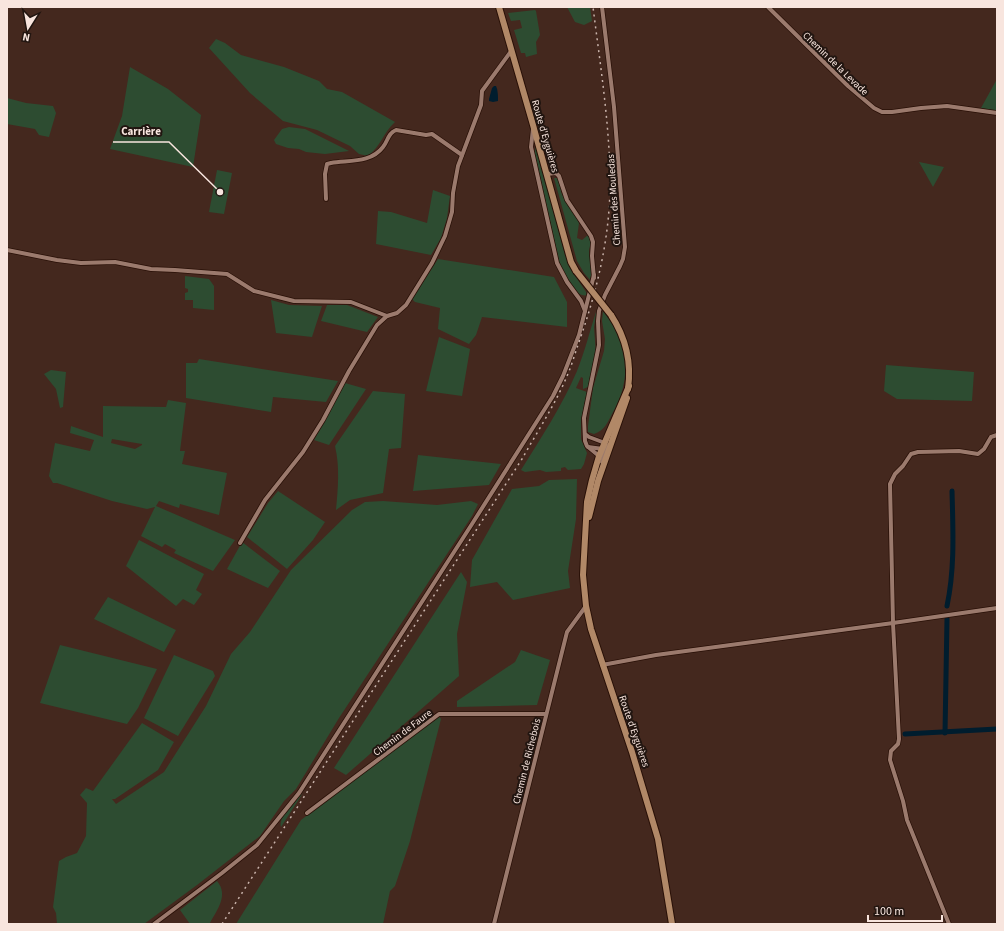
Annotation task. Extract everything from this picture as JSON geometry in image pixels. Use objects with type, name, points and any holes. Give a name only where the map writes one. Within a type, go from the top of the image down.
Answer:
[{"type":"main road","name":"Route d'Eyguières","points":[[499,7],[571,262],[576,271],[611,315],[625,341],[630,371],[627,400],[606,446],[599,456],[587,502],[583,575],[590,629],[632,752],[658,839],[672,924]]},
{"type":"main road","name":"Route d'Eyguières","points":[[584,546],[606,446]]},
{"type":"street","name":"Chemin des Mouledas","points":[[588,447],[585,440],[584,418],[599,345],[599,311],[605,295],[623,259],[625,247],[614,107],[602,7]]},
{"type":"street","name":"Chemin de la Levade","points":[[768,7],[848,86],[874,108],[882,112],[947,106],[997,113]]},
{"type":"street","points":[[240,543],[265,500],[303,452],[330,408],[349,370],[377,325],[387,316],[396,313],[406,305],[432,263],[445,236],[452,212],[453,193],[458,166],[481,105],[482,90],[512,50]]},
{"type":"street","points":[[533,125],[531,147],[557,263],[567,282],[582,302],[585,313]]},
{"type":"street","points":[[326,199],[325,174],[327,164],[332,162],[360,161],[368,158],[382,149],[390,134],[396,130],[426,135],[432,134],[462,155]]},
{"type":"street","points":[[154,924],[222,873],[256,845],[299,793],[553,396],[569,362],[593,289],[593,242],[591,236],[567,200],[559,176],[556,173],[546,174]]},
{"type":"street","points":[[7,250],[81,264],[115,262],[151,270],[175,270],[227,274],[254,291],[294,301],[351,302],[387,316]]},
{"type":"street","points":[[585,434],[606,446]]},
{"type":"street","points":[[949,924],[907,820],[903,801],[890,760],[891,751],[898,744],[899,739],[893,623],[890,484],[895,474],[903,466],[911,454],[918,452],[959,451],[978,454],[984,449],[991,437],[997,435]]},
{"type":"street","points":[[588,447],[606,446]]},
{"type":"street","points":[[588,447],[599,456]]},
{"type":"street","name":"Chemin de Richebois","points":[[494,924],[567,632],[586,606]]},
{"type":"street","points":[[602,665],[656,655],[997,608]]},
{"type":"street","name":"Chemin de Faure","points":[[307,813],[439,714],[546,714]]},
{"type":"green space","points":[[567,7],[590,7],[592,21],[584,25],[575,22]]},
{"type":"green space","points":[[535,10],[540,35],[536,42],[537,54],[526,57],[525,53],[521,53],[514,30],[522,28],[520,20],[511,21],[508,13]]},
{"type":"green space","points":[[216,39],[225,43],[241,55],[284,67],[319,81],[327,89],[342,92],[395,122],[376,148],[368,156],[359,154],[350,146],[317,130],[283,121],[250,93],[209,48]]},
{"type":"green space","points":[[130,67],[168,89],[201,115],[193,167],[110,149],[122,116]]},
{"type":"green space","points":[[997,79],[997,111],[981,108]]},
{"type":"green space","points":[[7,98],[26,103],[53,106],[56,113],[49,137],[39,135],[35,129],[7,124]]},
{"type":"green space","points":[[289,127],[305,129],[349,151],[325,154],[306,152],[276,144],[274,140],[282,129]]},
{"type":"green space","points":[[535,145],[565,255],[574,274],[587,295],[582,295],[573,289],[559,261],[535,154]]},
{"type":"green space","points":[[919,162],[944,167],[933,187]]},
{"type":"green space","points":[[217,170],[232,173],[224,214],[209,212]]},
{"type":"green space","points":[[554,178],[558,178],[561,192],[565,201],[576,216],[579,223],[577,238],[582,240],[588,235],[591,242],[589,251],[592,270],[590,280],[577,261]]},
{"type":"green space","points":[[433,190],[450,196],[447,218],[441,238],[431,255],[376,244],[378,211],[391,212],[427,223]]},
{"type":"green space","points":[[438,259],[554,277],[567,302],[567,327],[482,317],[476,335],[469,344],[438,329],[440,308],[415,302],[412,299]]},
{"type":"green space","points":[[185,276],[209,279],[214,286],[214,310],[193,308],[193,300],[185,300],[185,293],[188,292],[188,289],[185,288]]},
{"type":"green space","points":[[271,300],[289,305],[322,306],[312,337],[276,333]]},
{"type":"green space","points":[[327,305],[347,305],[378,317],[367,332],[321,321]]},
{"type":"green space","points":[[597,309],[594,327],[596,355],[588,387],[583,389],[583,378],[581,377],[576,388],[587,392],[581,421],[581,439],[587,453],[584,464],[581,469],[568,470],[565,467],[561,468],[561,471],[546,472],[540,470],[525,472],[521,470],[544,434],[577,371]]},
{"type":"green space","points":[[603,311],[612,323],[623,348],[625,374],[619,401],[605,426],[594,434],[588,432],[588,426],[593,388],[604,351],[605,339],[602,321]]},
{"type":"green space","points":[[439,337],[470,349],[462,396],[426,391]]},
{"type":"green space","points":[[199,359],[338,381],[326,402],[273,397],[271,412],[186,398],[186,363],[197,363]]},
{"type":"green space","points":[[886,365],[974,372],[972,401],[897,399],[884,391]]},
{"type":"green space","points":[[51,370],[66,372],[63,407],[60,408],[56,389],[44,374]]},
{"type":"green space","points":[[345,383],[366,389],[329,445],[314,440]]},
{"type":"green space","points":[[373,391],[405,394],[401,448],[389,449],[383,493],[350,500],[336,510],[338,470],[335,446]]},
{"type":"green space","points":[[168,400],[186,403],[180,451],[185,451],[182,464],[227,473],[219,515],[180,504],[179,508],[159,501],[156,506],[235,540],[213,571],[174,553],[176,550],[165,544],[162,547],[141,536],[155,507],[147,509],[112,501],[53,483],[49,476],[55,443],[90,451],[94,440],[70,433],[71,426],[103,437],[103,406],[166,407]],"holes":[[[112,439],[142,444],[135,449],[111,443]]]},
{"type":"green space","points":[[418,455],[501,464],[489,485],[413,491]]},
{"type":"green space","points":[[577,479],[576,519],[568,571],[570,588],[513,600],[497,582],[470,587],[472,560],[512,489],[539,486],[549,480]]},
{"type":"green space","points":[[278,491],[325,522],[313,540],[287,569],[247,537],[268,503]]},
{"type":"green space","points":[[383,501],[437,505],[471,501],[478,504],[472,516],[339,718],[296,789],[284,801],[260,836],[144,924],[57,924],[56,913],[53,907],[59,861],[77,853],[86,836],[87,803],[80,795],[86,788],[93,791],[142,723],[174,742],[158,770],[115,799],[112,799],[116,804],[164,772],[206,706],[231,654],[250,632],[291,570],[352,510],[365,502]]},
{"type":"green space","points":[[139,540],[204,574],[196,590],[202,594],[194,605],[183,599],[176,606],[126,566]]},
{"type":"green space","points":[[242,542],[280,571],[268,588],[227,569]]},
{"type":"green space","points":[[461,572],[467,582],[457,634],[459,676],[346,775],[334,768]]},
{"type":"green space","points":[[108,597],[176,630],[164,652],[94,619]]},
{"type":"green space","points":[[60,645],[157,669],[138,708],[127,724],[40,703]]},
{"type":"green space","points":[[521,650],[550,660],[537,705],[457,707],[457,701],[515,662]]},
{"type":"green space","points":[[174,655],[213,671],[215,676],[178,736],[144,718]]},
{"type":"green space","points":[[439,716],[441,719],[410,841],[395,886],[390,891],[383,924],[236,924],[301,820]]},
{"type":"green space","points":[[303,793],[281,827],[282,818],[285,813]]},
{"type":"green space","points":[[217,881],[222,892],[222,897],[210,923],[190,924],[180,910]]},
{"type":"water","points":[[494,86],[496,86],[497,89],[498,101],[493,102],[489,101],[489,99]]},
{"type":"waterway","points":[[947,606],[950,592],[952,563],[952,491]]},
{"type":"waterway","points":[[945,733],[947,619]]},
{"type":"waterway","points":[[905,734],[997,729]]},
{"type":"railway","points":[[222,924],[522,459],[551,408],[569,372],[586,322],[602,260],[606,239],[610,197],[608,134],[593,7]]},
{"type":"place","name":"Carrière","points":[[220,192]]}]
